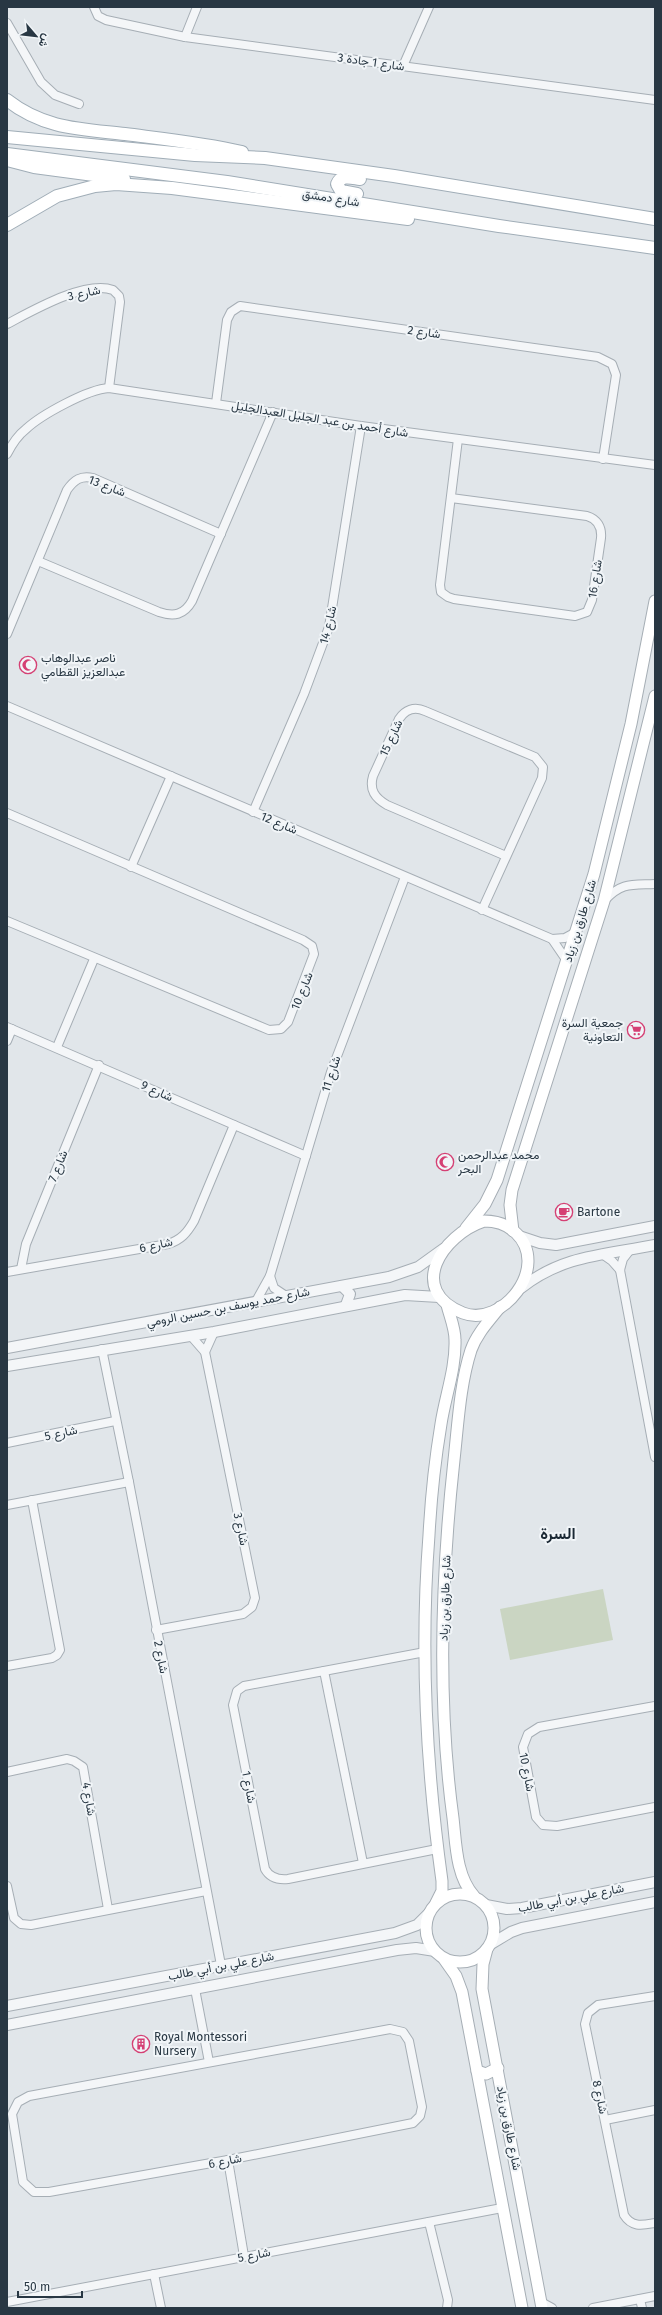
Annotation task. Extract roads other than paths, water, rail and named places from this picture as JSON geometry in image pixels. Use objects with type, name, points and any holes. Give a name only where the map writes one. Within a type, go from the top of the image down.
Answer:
[{"type":"main road","points":[[7,100],[27,114],[60,127],[205,144],[264,158]]},
{"type":"main road","points":[[7,137],[195,155],[264,158],[394,176],[655,219]]},
{"type":"main road","name":"شارع دمشق","points":[[7,154],[227,182],[433,215],[655,248]]},
{"type":"main road","points":[[7,160],[34,167],[137,180],[172,188]]},
{"type":"main road","points":[[394,176],[376,180],[344,177],[340,179],[338,186],[344,192],[458,212],[655,241]]},
{"type":"main road","points":[[7,225],[45,202],[75,190],[116,184],[172,188],[412,219],[433,215]]},
{"type":"main road","points":[[612,242],[655,253]]},
{"type":"main road","name":"شارع طارق بن زياد","points":[[466,1228],[485,1204],[497,1180],[599,858],[631,724],[655,601]]},
{"type":"main road","name":"شارع طارق بن زياد","points":[[516,1233],[510,1206],[512,1190],[604,900],[655,696]]},
{"type":"main road","points":[[631,724],[632,728],[638,732],[646,730],[648,727]]},
{"type":"main road","points":[[484,1221],[492,1221],[507,1226],[516,1233],[526,1249],[529,1263],[521,1288],[500,1307],[478,1315],[465,1314],[447,1305],[439,1297],[434,1284],[434,1270],[443,1249],[466,1228],[484,1221]]},
{"type":"main road","name":"شارع طارق بن زياد","points":[[433,1908],[442,1888],[428,1760],[425,1652],[431,1504],[441,1423],[455,1344],[454,1330],[447,1305]]},
{"type":"main road","name":"شارع طارق بن زياد","points":[[474,1896],[468,1889],[461,1871],[447,1759],[443,1615],[446,1550],[458,1428],[472,1349],[477,1337],[500,1307]]},
{"type":"main road","points":[[426,1730],[430,1737],[436,1738],[442,1735],[445,1729]]},
{"type":"main road","points":[[428,1760],[430,1754],[436,1751],[443,1753],[447,1759]]},
{"type":"main road","points":[[462,1893],[474,1896],[486,1905],[494,1924],[494,1934],[489,1947],[479,1957],[468,1962],[456,1962],[444,1959],[435,1952],[427,1936],[426,1924],[433,1908],[451,1895],[462,1893]]},
{"type":"main road","name":"شارع طارق بن زياد","points":[[489,1947],[482,1982],[542,2305]]},
{"type":"main road","name":"شارع طارق بن زياد","points":[[444,1959],[460,1987],[522,2308]]},
{"type":"main road","points":[[477,2071],[486,2074],[498,2068]]},
{"type":"main road","points":[[480,2088],[488,2084],[501,2084]]},
{"type":"street","name":"شارع 1 جادة 3","points":[[94,7],[98,16],[106,20],[185,37],[655,100]]},
{"type":"street","points":[[185,37],[197,7]]},
{"type":"street","points":[[403,66],[429,7]]},
{"type":"street","points":[[7,23],[41,82],[55,95],[79,104]]},
{"type":"street","name":"شارع 3","points":[[7,324],[58,298],[92,290],[114,290],[119,296],[120,302],[109,388]]},
{"type":"street","name":"شارع 2","points":[[216,403],[227,320],[231,312],[240,306],[598,357],[612,364],[616,375],[603,459]]},
{"type":"street","name":"شارع أحمد بن عبد الجليل العبدالجليل","points":[[7,454],[18,437],[33,423],[87,393],[109,388],[361,426],[655,466]]},
{"type":"street","points":[[38,561],[159,612],[176,614],[186,610],[192,601],[273,412]]},
{"type":"street","name":"شارع 14","points":[[254,812],[311,677],[329,627],[361,426]]},
{"type":"street","name":"شارع 16","points":[[451,498],[587,516],[594,520],[601,530],[601,538],[592,600],[587,612],[575,616],[454,599],[443,594],[440,585],[458,439]]},
{"type":"street","name":"شارع 13","points":[[7,634],[67,490],[74,482],[82,477],[93,478],[221,534]]},
{"type":"street","name":"شارع 12","points":[[7,706],[552,939]]},
{"type":"street","name":"شارع 15","points":[[482,910],[543,774],[542,764],[534,757],[425,710],[413,709],[405,712],[399,719],[373,776],[371,786],[375,796],[387,805],[506,856]]},
{"type":"street","points":[[131,867],[171,776]]},
{"type":"street","name":"شارع 10","points":[[7,813],[303,940],[312,946],[314,954],[313,963],[288,1022],[281,1029],[274,1030],[94,959],[7,921]]},
{"type":"street","name":"شارع 11","points":[[254,1303],[270,1276],[336,1058],[405,877]]},
{"type":"street","points":[[604,900],[622,886],[655,884]]},
{"type":"street","points":[[567,961],[552,939],[565,938],[576,932]]},
{"type":"street","points":[[56,1047],[94,959]]},
{"type":"street","points":[[7,1041],[10,1028]]},
{"type":"street","name":"شارع 9","points":[[10,1028],[306,1156]]},
{"type":"street","name":"شارع 7","points":[[21,1269],[26,1244],[99,1066]]},
{"type":"street","name":"شارع 6","points":[[7,1272],[168,1244],[179,1240],[186,1234],[194,1221],[234,1125]]},
{"type":"street","points":[[516,1233],[540,1243],[556,1245],[655,1226]]},
{"type":"street","points":[[521,1288],[535,1277],[558,1265],[602,1254],[655,1245]]},
{"type":"street","name":"شارع حمد يوسف بن حسين الرومي","points":[[7,1348],[389,1277],[424,1264],[443,1249]]},
{"type":"street","points":[[630,1250],[623,1259],[620,1270],[653,1436],[655,1457]]},
{"type":"street","points":[[602,1254],[612,1261],[620,1270]]},
{"type":"street","points":[[270,1276],[274,1288],[286,1296]]},
{"type":"street","points":[[342,1286],[350,1294],[346,1306]]},
{"type":"street","name":"شارع حمد يوسف بن حسين الرومي","points":[[7,1366],[102,1349],[214,1332],[405,1295],[439,1297]]},
{"type":"street","points":[[205,1352],[214,1332]]},
{"type":"street","name":"شارع 3","points":[[156,1630],[243,1614],[252,1607],[255,1598],[205,1352],[191,1336]]},
{"type":"street","name":"شارع 2","points":[[102,1349],[115,1421],[129,1482],[221,1966]]},
{"type":"street","name":"شارع 5","points":[[7,1443],[115,1421]]},
{"type":"street","points":[[7,1505],[129,1482]]},
{"type":"street","points":[[7,1666],[52,1658],[57,1655],[60,1650],[32,1500]]},
{"type":"street","name":"شارع 1","points":[[425,1652],[244,1686],[239,1689],[234,1698],[233,1705],[265,1868],[273,1877],[284,1879],[437,1848]]},
{"type":"street","points":[[324,1671],[363,1863]]},
{"type":"street","name":"شارع 10","points":[[655,1706],[539,1727],[528,1734],[523,1747],[536,1817],[543,1825],[557,1826],[655,1807]]},
{"type":"street","name":"شارع 4","points":[[7,1772],[67,1759],[74,1761],[83,1767],[108,1909]]},
{"type":"street","name":"شارع علي بن أبي طالب","points":[[486,1905],[515,1909],[655,1882]]},
{"type":"street","points":[[7,1886],[14,1918],[27,1925],[206,1891]]},
{"type":"street","points":[[552,1902],[548,1906],[546,1913],[549,1918],[554,1921]]},
{"type":"street","name":"شارع علي بن أبي طالب","points":[[489,1947],[516,1930],[554,1921],[655,1902]]},
{"type":"street","name":"شارع علي بن أبي طالب","points":[[7,2006],[396,1933],[417,1925],[433,1908]]},
{"type":"street","points":[[396,1933],[401,1943],[398,1950]]},
{"type":"street","name":"شارع علي بن أبي طالب","points":[[7,2025],[398,1950],[421,1948],[435,1952]]},
{"type":"street","points":[[195,1990],[209,2062]]},
{"type":"street","points":[[87,1991],[83,1994],[81,2003],[87,2010]]},
{"type":"street","points":[[62,1996],[67,2002],[64,2014]]},
{"type":"street","name":"شارع 8","points":[[655,1996],[598,2005],[588,2014],[585,2029],[624,2215],[630,2222],[636,2225],[655,2223]]},
{"type":"street","name":"شارع 6","points":[[394,2029],[403,2032],[407,2037],[422,2107],[419,2119],[409,2125],[228,2160],[38,2193],[30,2190],[23,2182],[12,2114],[15,2107],[21,2100],[29,2096],[394,2029]]},
{"type":"street","points":[[605,2120],[655,2110]]},
{"type":"street","points":[[228,2160],[244,2256]]},
{"type":"street","name":"شارع 5","points":[[7,2302],[502,2208]]},
{"type":"street","points":[[429,2222],[448,2300],[447,2308]]},
{"type":"street","points":[[154,2274],[161,2308]]},
{"type":"street","points":[[592,2308],[655,2296]]},
{"type":"street","points":[[640,2299],[642,2308]]},
{"type":"street","points":[[542,2305],[552,2308]]},
{"type":"place","name":"ناصر عبدالوهاب عبدالعزيز القطامي","points":[[28,665]]},
{"type":"place","name":"جمعية السرة التعاونية","points":[[636,1030]]},
{"type":"place","name":"محمد عبدالرحمن البحر","points":[[445,1162]]},
{"type":"place","name":"Bartone","points":[[564,1212]]},
{"type":"place","name":"Royal Montessori Nursery","points":[[141,2044]]},
{"type":"district","name":"السرة","points":[[558,1533]]}]
